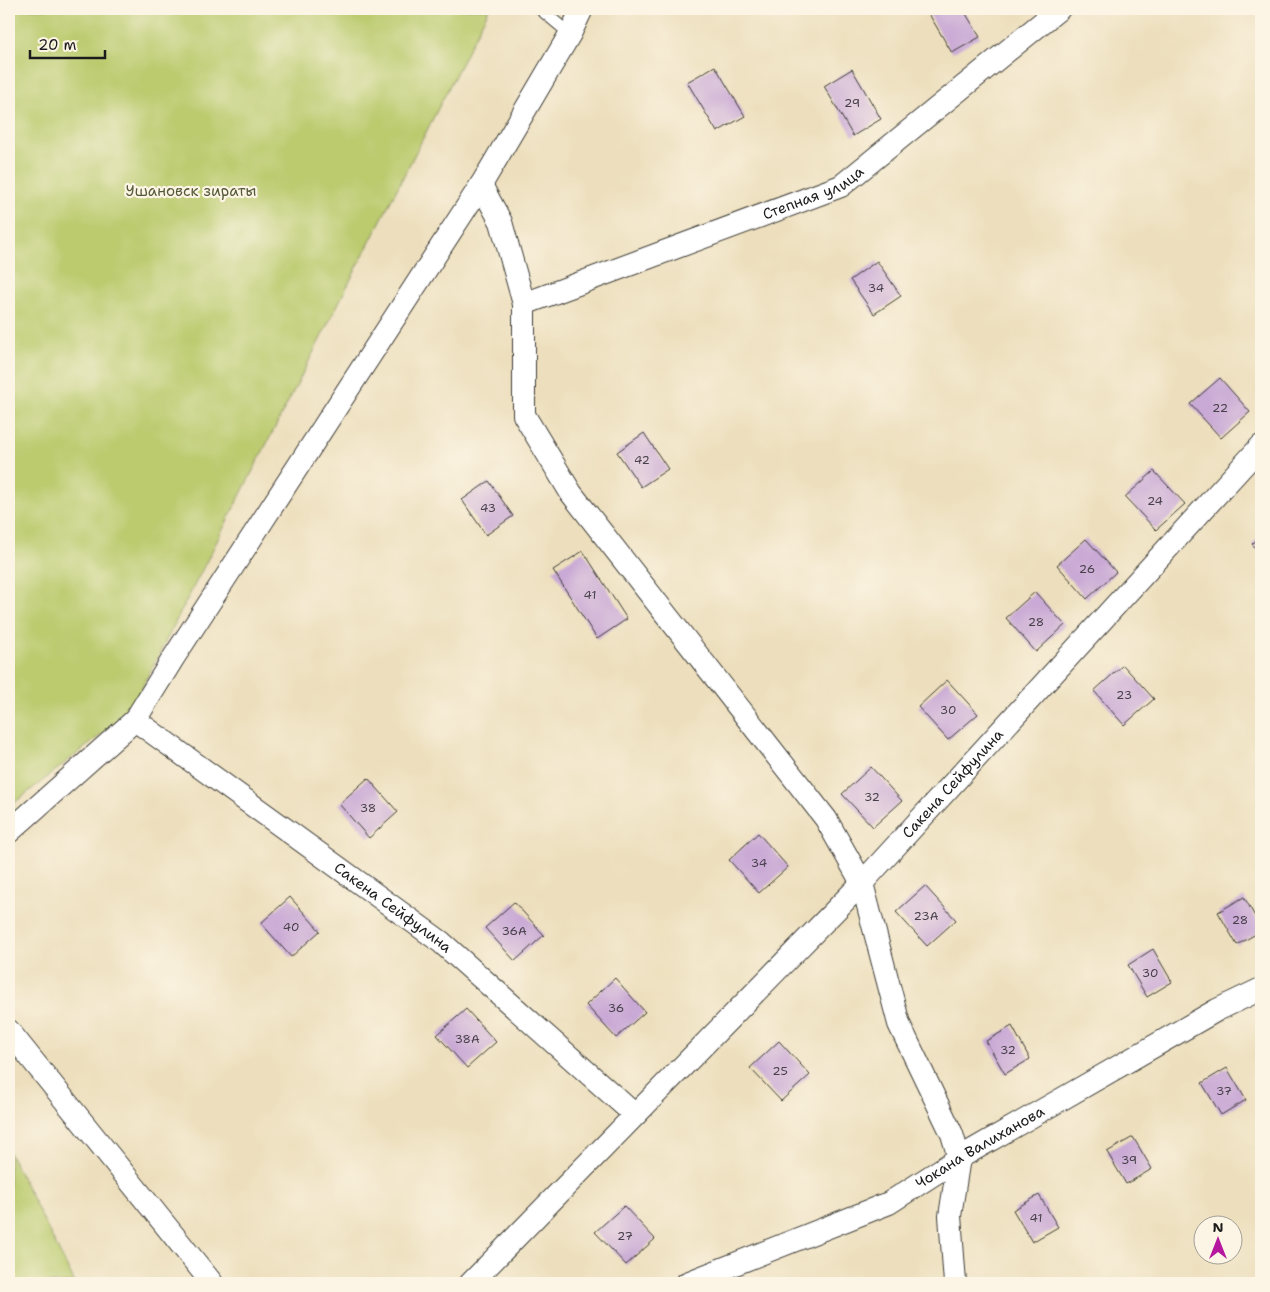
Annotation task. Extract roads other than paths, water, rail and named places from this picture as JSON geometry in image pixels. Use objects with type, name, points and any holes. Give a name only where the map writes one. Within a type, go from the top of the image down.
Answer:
[{"type":"street","points":[[9,832],[135,720],[179,649],[481,185],[570,34],[582,9]]},
{"type":"street","name":"Степная улица","points":[[524,304],[841,186],[1059,9]]},
{"type":"street","points":[[481,185],[501,222],[524,304],[524,415],[571,493],[826,819],[862,884],[899,1024],[952,1134],[959,1158],[950,1216],[955,1283]]},
{"type":"street","name":"Сакена Сейфулина","points":[[471,1283],[862,884],[1261,446]]},
{"type":"street","name":"Сакена Сейфулина","points":[[135,720],[441,942],[635,1115]]},
{"type":"street","name":"Чокана Валиханова","points":[[687,1283],[889,1203],[959,1158],[1217,1010],[1261,989]]},
{"type":"street","points":[[9,1031],[212,1283]]},
{"type":"lane","points":[[540,9],[570,34]]},
{"type":"park label","name":"Ушановск зираты","points":[[191,191]]}]
